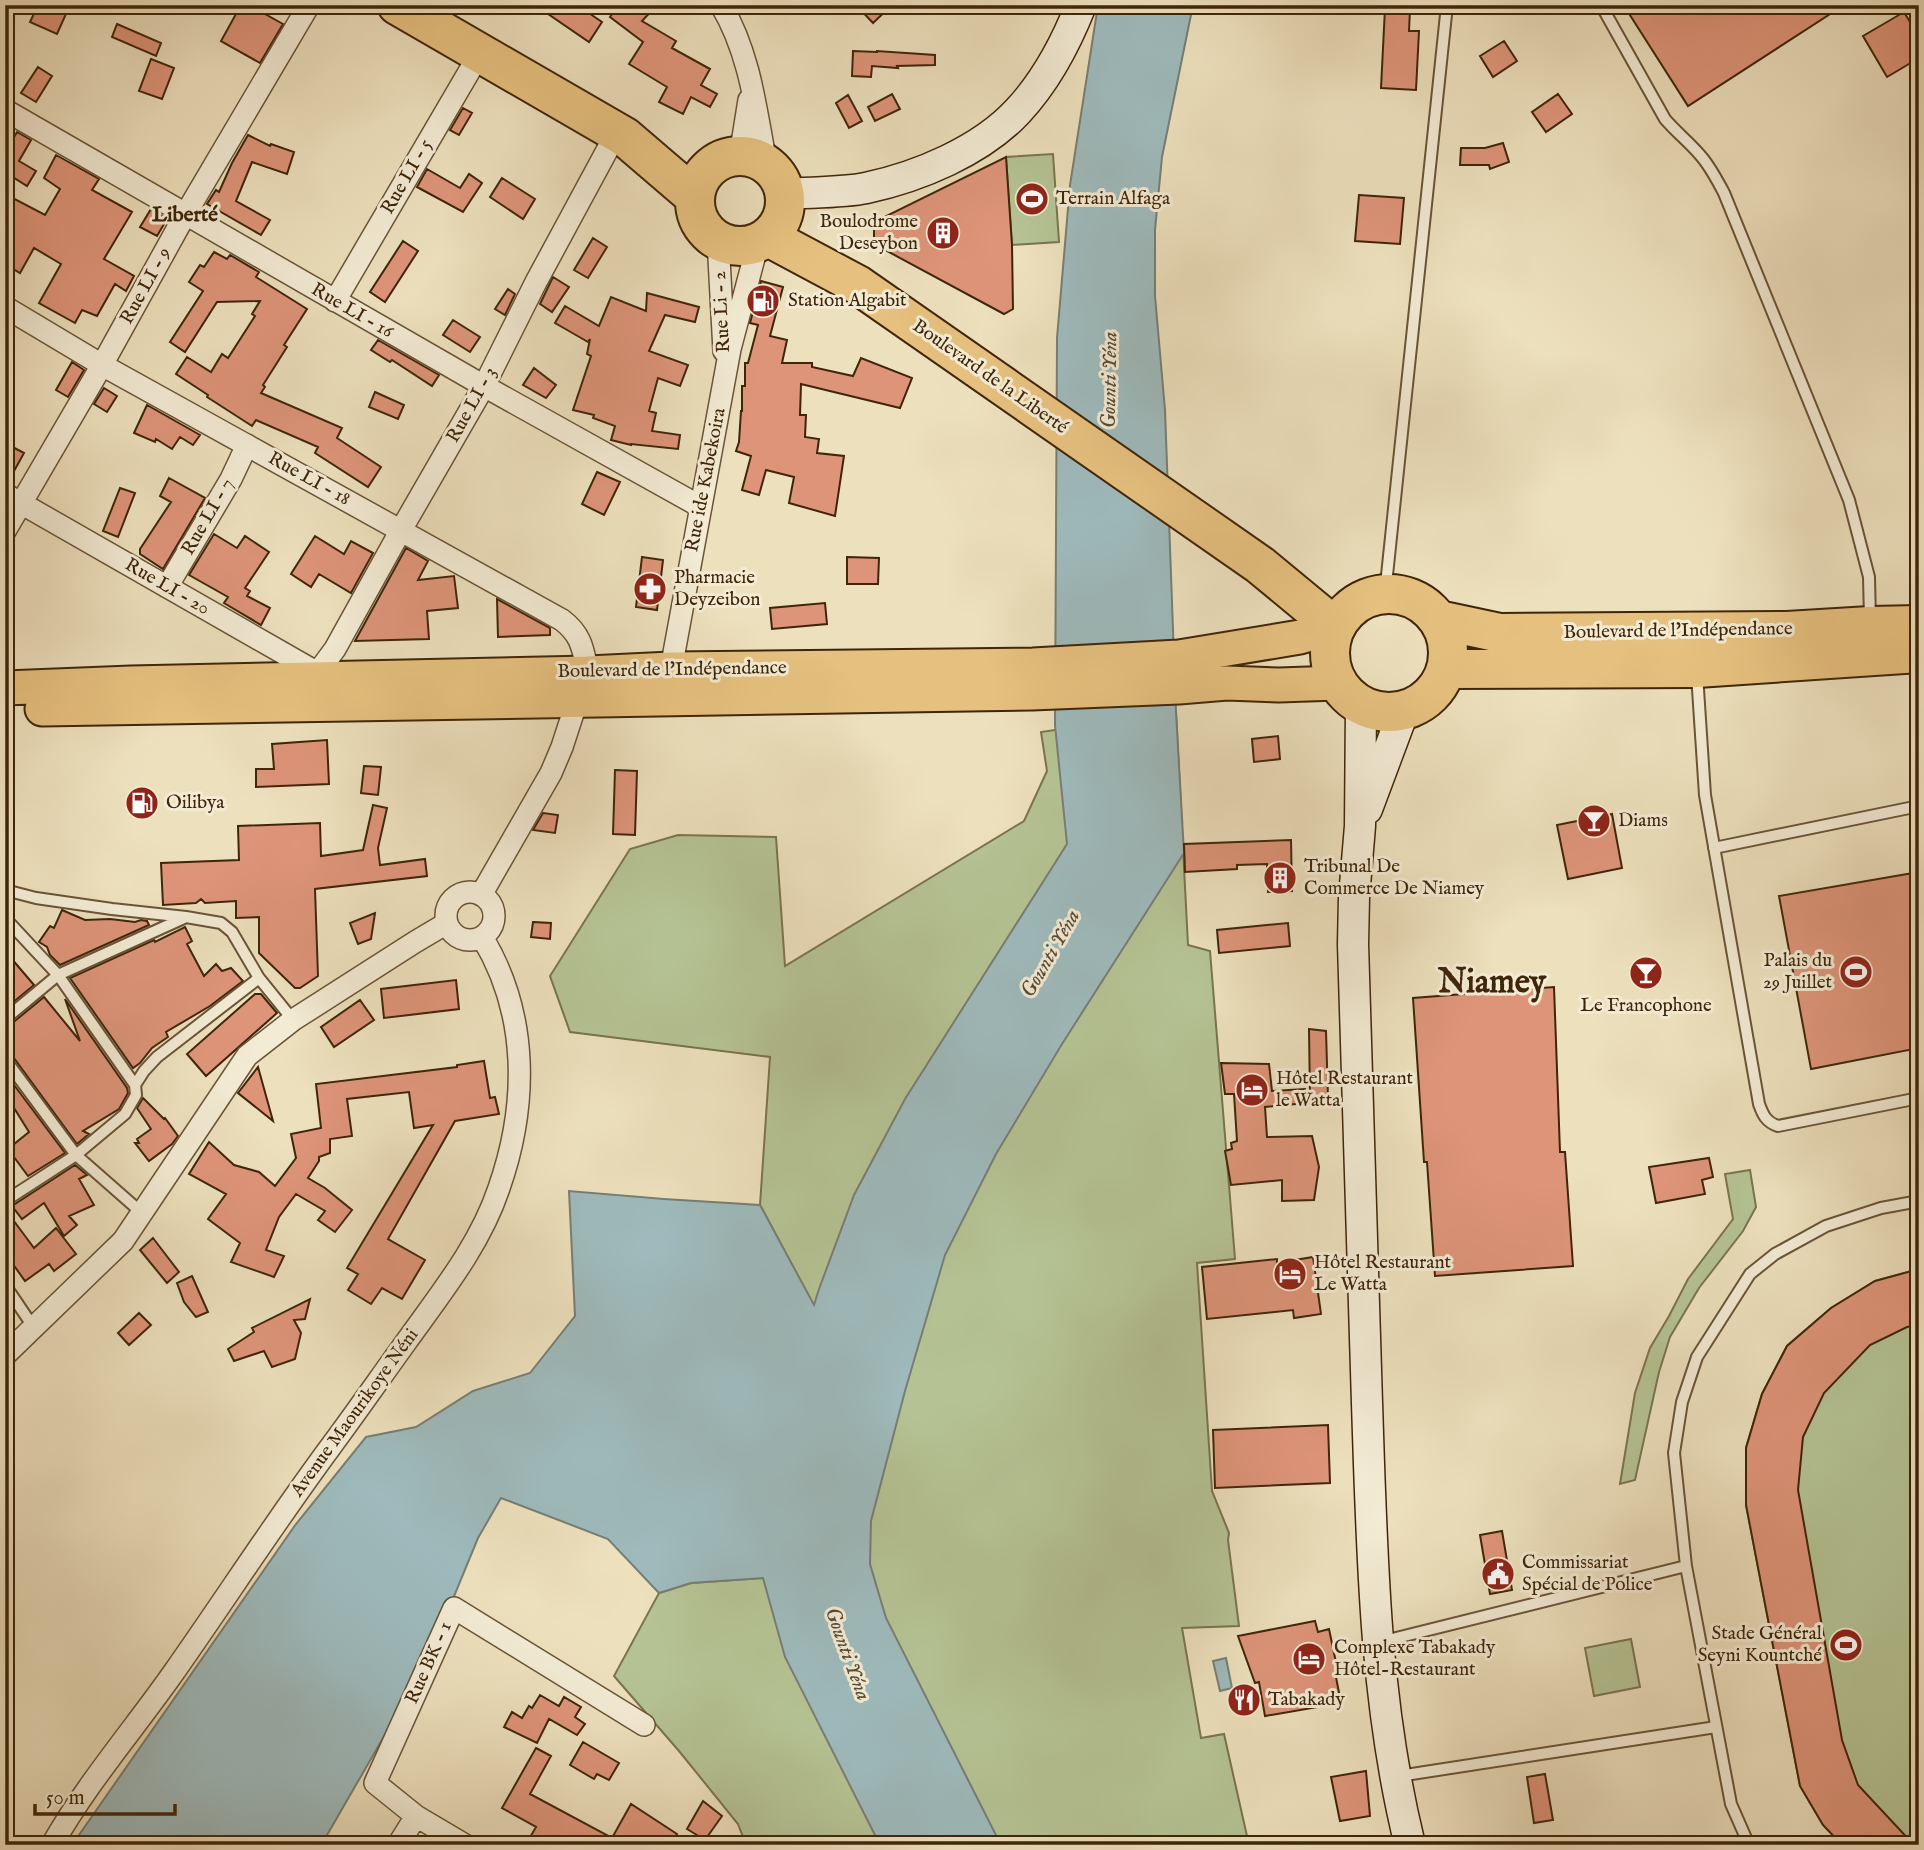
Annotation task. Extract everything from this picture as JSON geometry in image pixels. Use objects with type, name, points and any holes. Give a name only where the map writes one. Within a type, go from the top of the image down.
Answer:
[{"type":"highway","points":[[397,5],[621,134],[761,194]]},
{"type":"highway","points":[[621,134],[695,197]]},
{"type":"highway","points":[[709,169],[761,194],[744,246],[730,246],[718,240],[700,222],[695,197],[699,182],[709,169]]},
{"type":"highway","name":"Boulevard de la Liberté","points":[[761,194],[858,285],[1260,565],[1359,608]]},
{"type":"highway","points":[[1401,595],[1428,608],[1439,620],[1446,635],[1446,669],[1431,695],[1418,704],[1404,710],[1382,712],[1349,694],[1332,670],[1329,656],[1331,641],[1359,608],[1401,595]]},
{"type":"highway","name":"Boulevard de l'Indépendance","points":[[1439,620],[1500,633],[1787,631],[1919,625]]},
{"type":"highway","name":"Boulevard de l'Indépendance","points":[[1446,669],[1697,668],[1919,653]]},
{"type":"main road","name":"Boulevard de l'Indépendance","points":[[5,710],[583,687],[1032,679],[1179,672],[1300,637],[1359,608]]},
{"type":"main road","name":"Boulevard de l'Indépendance","points":[[5,688],[309,676],[583,687],[671,669],[1032,679]]},
{"type":"main road","name":"Boulevard de l'Indépendance","points":[[1179,672],[1227,683],[1279,685],[1349,694]]},
{"type":"street","name":"Rue LI - 9","points":[[5,531],[13,499],[102,365],[185,215],[309,5]]},
{"type":"street","points":[[761,194],[864,189],[907,177],[947,161],[984,140],[1017,112],[1041,82],[1070,31],[1081,5]]},
{"type":"street","name":"Rue Li - 2","points":[[723,6],[748,67],[761,194],[726,374]]},
{"type":"street","name":"Rue LI - 5","points":[[335,301],[480,53]]},
{"type":"street","name":"Rue LI - 16","points":[[5,110],[484,386],[701,507]]},
{"type":"street","name":"Rue LI - 3","points":[[309,676],[326,662],[335,649],[484,386],[536,282],[621,134]]},
{"type":"street","name":"Rue Li - 2","points":[[718,240],[720,309],[726,374]]},
{"type":"street","name":"Rue LI - 18","points":[[5,307],[102,365],[562,620],[572,628],[582,646],[583,687]]},
{"type":"street","name":"Rue ide Kabekoira","points":[[671,669],[726,374]]},
{"type":"street","name":"Rue LI - 7","points":[[167,587],[247,445]]},
{"type":"street","name":"Rue LI - 20","points":[[13,499],[167,587],[309,676]]},
{"type":"street","points":[[481,895],[551,773],[583,687]]},
{"type":"street","points":[[1349,694],[1360,826],[1353,944],[1371,1539],[1377,1643],[1396,1777],[1410,1845]]},
{"type":"street","points":[[1360,826],[1404,710]]},
{"type":"street","points":[[465,892],[481,895],[492,905],[492,927],[482,937],[461,939],[450,930],[447,908],[465,892]]},
{"type":"street","points":[[5,1355],[122,1241],[247,1056],[293,1020],[447,923]]},
{"type":"street","name":"Avenue Maourikoye Néni","points":[[52,1845],[271,1529],[424,1318],[478,1238],[499,1188],[517,1118],[520,1072],[517,1036],[507,995],[496,961],[482,937]]},
{"type":"street","name":"Rue BK - 1","points":[[465,1845],[416,1816],[375,1783],[454,1608],[644,1725]]},
{"type":"street","points":[[398,1845],[416,1816]]},
{"type":"lane","points":[[1359,608],[1447,5]]},
{"type":"lane","points":[[1601,5],[1665,119],[1700,155],[1724,193],[1849,500],[1869,577],[1870,626]]},
{"type":"lane","points":[[1697,668],[1706,795],[1759,1104],[1764,1117],[1777,1126],[1919,1098]]},
{"type":"lane","points":[[1714,848],[1919,806]]},
{"type":"lane","points":[[5,890],[61,902],[221,923],[232,932],[259,978],[293,1020]]},
{"type":"lane","points":[[5,1019],[58,975],[186,917]]},
{"type":"lane","points":[[5,918],[58,975],[135,1085],[136,1096],[125,1114],[76,1155],[5,1201]]},
{"type":"lane","points":[[135,1085],[157,1057],[259,978]]},
{"type":"lane","points":[[5,1059],[76,1155],[142,1213]]},
{"type":"lane","points":[[1749,1845],[1731,1804],[1686,1566],[1674,1453],[1682,1402],[1697,1357],[1750,1274],[1775,1254],[1826,1226],[1881,1208],[1919,1201]]},
{"type":"lane","points":[[5,1285],[34,1328]]},
{"type":"lane","points":[[1377,1643],[1686,1566]]},
{"type":"lane","points":[[1396,1777],[1716,1727]]},
{"type":"green space","name":"Terrain Alfaga","points":[[1053,154],[1059,242],[1012,245],[1006,157]]},
{"type":"green space","points":[[1176,712],[1188,945],[1210,951],[1235,1259],[1197,1263],[1212,1491],[1229,1533],[1239,1626],[1182,1628],[1201,1738],[1224,1734],[1249,1845],[746,1845],[738,1824],[614,1676],[659,1593],[691,1583],[762,1578],[814,1306],[760,1205],[770,1057],[570,1032],[550,976],[630,849],[678,835],[776,837],[785,966],[1024,821],[1047,771],[1041,732]]},
{"type":"green space","points":[[1750,1170],[1756,1207],[1743,1231],[1699,1288],[1670,1337],[1659,1372],[1635,1480],[1620,1484],[1635,1393],[1650,1348],[1688,1279],[1733,1219],[1725,1174]]},
{"type":"green space","name":"Stade Général Seyni Kountché","points":[[1919,1269],[1919,1845],[1842,1845],[1823,1825],[1800,1786],[1746,1505],[1746,1448],[1762,1394],[1787,1346],[1831,1308],[1875,1281]]},
{"type":"green space","points":[[1631,1639],[1640,1687],[1594,1696],[1585,1648]]},
{"type":"water","name":"Gounti Yéna","points":[[1098,5],[1193,5],[1162,157],[1155,230],[1155,296],[1165,410],[1184,853],[1062,1044],[996,1154],[945,1255],[871,1521],[870,1564],[886,1618],[1001,1845],[880,1845],[785,1657],[763,1578],[691,1583],[659,1593],[608,1539],[501,1498],[478,1538],[427,1662],[327,1835],[314,1845],[72,1845],[296,1524],[366,1437],[416,1427],[473,1391],[530,1373],[575,1316],[569,1191],[760,1205],[814,1305],[854,1195],[905,1099],[1067,844],[1055,725],[1057,338],[1070,185]]},
{"type":"water","points":[[1226,1658],[1232,1688],[1220,1691],[1213,1661]]},
{"type":"building","points":[[38,5],[70,5],[57,34],[30,22]]},
{"type":"building","points":[[241,5],[249,5],[283,24],[260,63],[221,41]]},
{"type":"building","points":[[535,5],[577,5],[602,22],[589,42]]},
{"type":"building","points":[[618,5],[657,5],[642,21],[676,41],[672,48],[710,69],[701,85],[717,94],[710,107],[691,97],[683,114],[659,102],[667,87],[629,64],[643,42],[610,17]]},
{"type":"building","points":[[856,5],[892,5],[873,23]]},
{"type":"building","points":[[1639,5],[1844,5],[1688,106],[1628,12]]},
{"type":"building","points":[[1385,8],[1410,9],[1409,31],[1419,31],[1416,90],[1381,88]]},
{"type":"building","points":[[1904,12],[1919,37],[1919,58],[1887,77],[1863,36]]},
{"type":"building","points":[[117,24],[161,43],[156,56],[112,37]]},
{"type":"building","points":[[1504,41],[1517,61],[1493,77],[1480,56]]},
{"type":"building","points":[[853,51],[935,55],[935,65],[897,66],[898,68],[872,66],[871,77],[852,76]]},
{"type":"building","points":[[151,59],[174,68],[162,99],[139,91]]},
{"type":"building","points":[[38,67],[52,76],[36,102],[21,93]]},
{"type":"building","points":[[892,94],[900,109],[875,121],[868,107]]},
{"type":"building","points":[[1558,94],[1572,114],[1546,132],[1532,112]]},
{"type":"building","points":[[848,95],[862,121],[849,128],[836,103]]},
{"type":"building","points":[[463,108],[472,113],[459,135],[450,130]]},
{"type":"building","points":[[17,132],[31,140],[19,161],[36,171],[27,186],[11,176],[5,186],[5,153]]},
{"type":"building","points":[[248,135],[270,146],[271,144],[294,152],[287,174],[252,162],[236,201],[270,220],[261,235],[207,204],[216,190],[219,192]]},
{"type":"building","points":[[1503,143],[1509,162],[1490,169],[1489,165],[1460,165],[1461,148],[1485,148]]},
{"type":"building","points":[[56,155],[99,179],[92,190],[132,212],[104,259],[134,276],[126,291],[115,284],[97,316],[82,310],[75,323],[39,303],[61,264],[34,248],[20,273],[5,264],[5,194],[45,215],[60,189],[44,178]]},
{"type":"building","name":"Boulodrome Deseybon","points":[[1006,157],[1013,309],[1004,314],[874,244],[874,222]]},
{"type":"building","points":[[427,169],[460,188],[469,174],[482,183],[463,212],[417,187]]},
{"type":"building","points":[[502,178],[535,199],[523,219],[490,197]]},
{"type":"building","points":[[1359,195],[1404,198],[1400,244],[1355,241]]},
{"type":"building","points":[[151,209],[167,219],[157,236],[140,227]]},
{"type":"building","points":[[593,238],[607,247],[588,278],[574,270]]},
{"type":"building","points":[[403,241],[418,251],[385,302],[370,292]]},
{"type":"building","points":[[214,252],[227,259],[230,255],[259,272],[256,277],[307,309],[284,345],[287,347],[263,385],[265,387],[261,393],[342,428],[337,438],[381,467],[368,487],[315,453],[318,447],[256,420],[252,426],[176,374],[187,357],[211,372],[222,354],[228,358],[255,316],[252,314],[260,301],[217,302],[185,352],[170,342],[203,291],[189,282],[200,265],[204,267]]},
{"type":"building","points":[[553,277],[569,287],[552,312],[540,304]]},
{"type":"building","points":[[761,281],[783,287],[770,336],[787,340],[782,363],[812,363],[812,367],[853,376],[861,358],[912,378],[900,408],[801,384],[800,415],[806,415],[805,437],[819,439],[817,453],[844,456],[835,516],[789,503],[794,477],[766,470],[759,495],[742,490],[751,456],[736,451],[742,411],[742,386],[745,386],[745,363],[748,363],[758,325],[750,323]]},
{"type":"building","points":[[508,289],[515,294],[505,315],[495,309]]},
{"type":"building","points":[[647,293],[699,307],[695,322],[665,315],[649,351],[688,365],[680,386],[658,378],[649,411],[656,413],[652,431],[680,435],[678,449],[631,445],[611,440],[615,426],[593,418],[594,415],[573,410],[591,356],[587,354],[590,339],[588,342],[555,323],[565,306],[599,326],[611,297],[646,311]]},
{"type":"building","points":[[453,320],[480,337],[470,352],[443,335]]},
{"type":"building","points":[[378,340],[439,375],[432,386],[371,350]]},
{"type":"building","points":[[72,362],[84,370],[68,397],[56,390]]},
{"type":"building","points":[[534,368],[556,385],[546,398],[523,385]]},
{"type":"building","points":[[104,388],[117,396],[107,412],[94,404]]},
{"type":"building","points":[[375,392],[404,405],[398,419],[369,407]]},
{"type":"building","points":[[147,405],[200,435],[193,445],[180,437],[172,449],[156,439],[155,442],[134,433]]},
{"type":"building","points":[[5,443],[24,453],[8,482],[5,481]]},
{"type":"building","points":[[597,472],[620,482],[604,515],[582,504]]},
{"type":"building","points":[[169,478],[205,498],[163,569],[140,554],[140,549],[171,502],[160,496]]},
{"type":"building","points":[[120,488],[135,493],[118,537],[103,531]]},
{"type":"building","points":[[214,534],[237,548],[245,536],[269,552],[245,588],[250,591],[247,596],[270,608],[261,625],[224,603],[228,597],[189,575]]},
{"type":"building","points":[[315,536],[344,554],[351,541],[373,553],[351,593],[319,574],[311,587],[291,574]]},
{"type":"building","points":[[406,548],[428,561],[418,580],[454,576],[458,608],[427,611],[429,639],[355,641]]},
{"type":"building","points":[[642,557],[663,560],[657,610],[636,607]]},
{"type":"building","points":[[847,557],[879,558],[878,584],[847,584]]},
{"type":"building","points":[[497,599],[550,628],[550,635],[498,637]]},
{"type":"building","points":[[825,603],[827,624],[772,629],[770,608]]},
{"type":"building","points":[[1278,736],[1280,759],[1254,762],[1252,739]]},
{"type":"building","points":[[327,740],[329,784],[256,787],[256,769],[274,769],[272,744]]},
{"type":"building","points":[[364,766],[381,767],[378,795],[361,793]]},
{"type":"building","points":[[615,770],[637,771],[635,835],[613,834]]},
{"type":"building","points":[[373,805],[387,808],[378,848],[380,865],[425,859],[427,876],[315,889],[318,976],[300,988],[295,988],[259,953],[259,917],[236,918],[236,901],[205,903],[201,899],[196,903],[163,905],[161,863],[239,860],[238,826],[320,823],[321,856],[363,850]]},
{"type":"building","points":[[543,813],[558,815],[555,833],[533,830]]},
{"type":"building","points":[[1612,814],[1622,868],[1568,879],[1557,825]]},
{"type":"building","points":[[1291,840],[1292,891],[1268,892],[1267,864],[1185,872],[1184,844]]},
{"type":"building","name":"Palais du 29 Juillet","points":[[1919,872],[1919,1048],[1811,1069],[1779,896]]},
{"type":"building","points":[[62,910],[85,920],[141,920],[147,921],[149,925],[60,965],[50,955],[47,947],[39,942],[50,926],[54,928]]},
{"type":"building","points":[[375,913],[371,939],[358,944],[350,923]]},
{"type":"building","points":[[533,922],[551,923],[550,939],[531,937]]},
{"type":"building","points":[[1288,923],[1290,946],[1219,953],[1217,930]]},
{"type":"building","points":[[185,927],[192,941],[187,944],[204,976],[216,964],[222,971],[231,968],[243,981],[210,1006],[166,1032],[168,1037],[152,1048],[133,1068],[70,978]]},
{"type":"building","points":[[5,951],[34,985],[5,1009]]},
{"type":"building","points":[[456,980],[459,1009],[384,1018],[381,989]]},
{"type":"building","points":[[1554,987],[1560,1152],[1565,1152],[1573,1266],[1435,1276],[1413,998]]},
{"type":"building","points":[[255,994],[261,994],[277,1013],[206,1076],[187,1054]]},
{"type":"building","points":[[44,997],[80,1041],[65,999],[127,1088],[128,1093],[119,1109],[83,1131],[89,1134],[77,1144],[11,1054],[5,1051],[5,1027]]},
{"type":"building","points":[[360,1000],[374,1020],[334,1047],[321,1027]]},
{"type":"building","points":[[1309,1029],[1326,1031],[1328,1098],[1310,1098]]},
{"type":"building","points":[[484,1061],[490,1098],[495,1097],[499,1114],[455,1121],[388,1239],[425,1260],[402,1299],[382,1288],[371,1304],[348,1290],[358,1274],[347,1268],[433,1125],[414,1128],[409,1092],[347,1099],[352,1136],[330,1139],[330,1153],[319,1157],[308,1178],[352,1210],[335,1232],[318,1220],[325,1211],[296,1194],[279,1217],[266,1250],[284,1256],[274,1277],[231,1262],[240,1243],[208,1219],[226,1194],[189,1174],[209,1142],[234,1165],[259,1172],[275,1186],[296,1158],[291,1134],[321,1128],[316,1084],[457,1067]]},
{"type":"building","points":[[1221,1063],[1269,1064],[1272,1091],[1305,1089],[1306,1103],[1265,1107],[1267,1137],[1312,1136],[1319,1167],[1314,1200],[1282,1201],[1282,1180],[1231,1185],[1225,1151],[1232,1149],[1231,1143],[1237,1141],[1234,1094],[1225,1094]]},
{"type":"building","points":[[258,1067],[273,1121],[238,1093]]},
{"type":"building","points":[[5,1073],[65,1153],[28,1176],[8,1149],[29,1132],[14,1108],[5,1114]]},
{"type":"building","points":[[143,1098],[165,1118],[178,1136],[172,1144],[149,1161],[135,1143],[139,1143],[137,1139],[151,1129],[137,1108]]},
{"type":"building","points":[[1709,1158],[1713,1177],[1702,1180],[1705,1194],[1656,1203],[1649,1167]]},
{"type":"building","points":[[75,1165],[87,1175],[79,1179],[94,1205],[69,1216],[77,1225],[64,1236],[44,1203],[22,1219],[12,1206]]},
{"type":"building","points":[[5,1209],[34,1248],[56,1228],[76,1254],[54,1271],[49,1264],[25,1281],[5,1253]]},
{"type":"building","points":[[153,1238],[179,1272],[167,1283],[140,1250]]},
{"type":"building","points":[[1313,1257],[1321,1314],[1294,1318],[1293,1310],[1207,1319],[1202,1267],[1277,1259],[1277,1263]]},
{"type":"building","points":[[1919,1269],[1919,1325],[1907,1327],[1870,1345],[1824,1393],[1803,1437],[1798,1490],[1842,1740],[1858,1785],[1914,1845],[1842,1845],[1823,1825],[1800,1786],[1746,1505],[1746,1448],[1762,1394],[1787,1346],[1831,1308],[1875,1281]]},
{"type":"building","points":[[192,1276],[208,1312],[196,1317],[184,1302],[177,1283]]},
{"type":"building","points":[[310,1299],[305,1319],[294,1320],[301,1333],[295,1359],[272,1367],[264,1351],[234,1361],[228,1349],[254,1332],[252,1328]]},
{"type":"building","points":[[139,1313],[151,1325],[129,1345],[118,1333]]},
{"type":"building","points":[[1328,1425],[1330,1483],[1215,1488],[1213,1430]]},
{"type":"building","points":[[1502,1531],[1512,1590],[1490,1594],[1480,1535]]},
{"type":"building","points":[[1315,1621],[1318,1632],[1329,1629],[1341,1703],[1265,1716],[1259,1682],[1255,1683],[1238,1636]]},
{"type":"building","points":[[540,1695],[559,1706],[564,1697],[581,1707],[575,1717],[585,1724],[577,1735],[549,1719],[537,1743],[504,1727],[512,1712],[522,1718]]},
{"type":"building","points":[[583,1742],[619,1763],[609,1780],[597,1774],[594,1779],[570,1765]]},
{"type":"building","points":[[536,1748],[551,1756],[530,1794],[612,1838],[631,1804],[677,1834],[670,1845],[540,1845],[529,1839],[536,1827],[502,1808]]},
{"type":"building","points":[[1366,1771],[1370,1816],[1340,1821],[1331,1777]]},
{"type":"building","points":[[1545,1774],[1553,1820],[1534,1823],[1527,1777]]},
{"type":"building","points":[[703,1801],[722,1816],[705,1840],[687,1829]]},
{"type":"place","name":"Terrain Alfaga","points":[[1032,199]]},
{"type":"place","name":"Boulodrome Deseybon","points":[[943,233]]},
{"type":"place","name":"Station Algabit","points":[[763,301]]},
{"type":"place","name":"Pharmacie Deyzeibon","points":[[650,589]]},
{"type":"place","name":"Oilibya","points":[[142,803]]},
{"type":"place","name":"Diams","points":[[1594,821]]},
{"type":"place","name":"Tribunal De Commerce De Niamey","points":[[1280,878]]},
{"type":"place","name":"Palais du 29 Juillet","points":[[1856,972]]},
{"type":"place","name":"Le Francophone","points":[[1646,973]]},
{"type":"place","name":"Hôtel Restaurant le Watta","points":[[1252,1090]]},
{"type":"place","name":"Hôtel Restaurant Le Watta","points":[[1290,1274]]},
{"type":"place","name":"Commissariat Spécial de Police","points":[[1498,1574]]},
{"type":"place","name":"Stade Général Seyni Kountché","points":[[1846,1645]]},
{"type":"place","name":"Complexe Tabakady Hôtel-Restaurant","points":[[1309,1659]]},
{"type":"place","name":"Tabakady","points":[[1244,1700]]},
{"type":"district","name":"Liberté","points":[[185,215]]},
{"type":"district","name":"Niamey","points":[[1492,983]]}]
